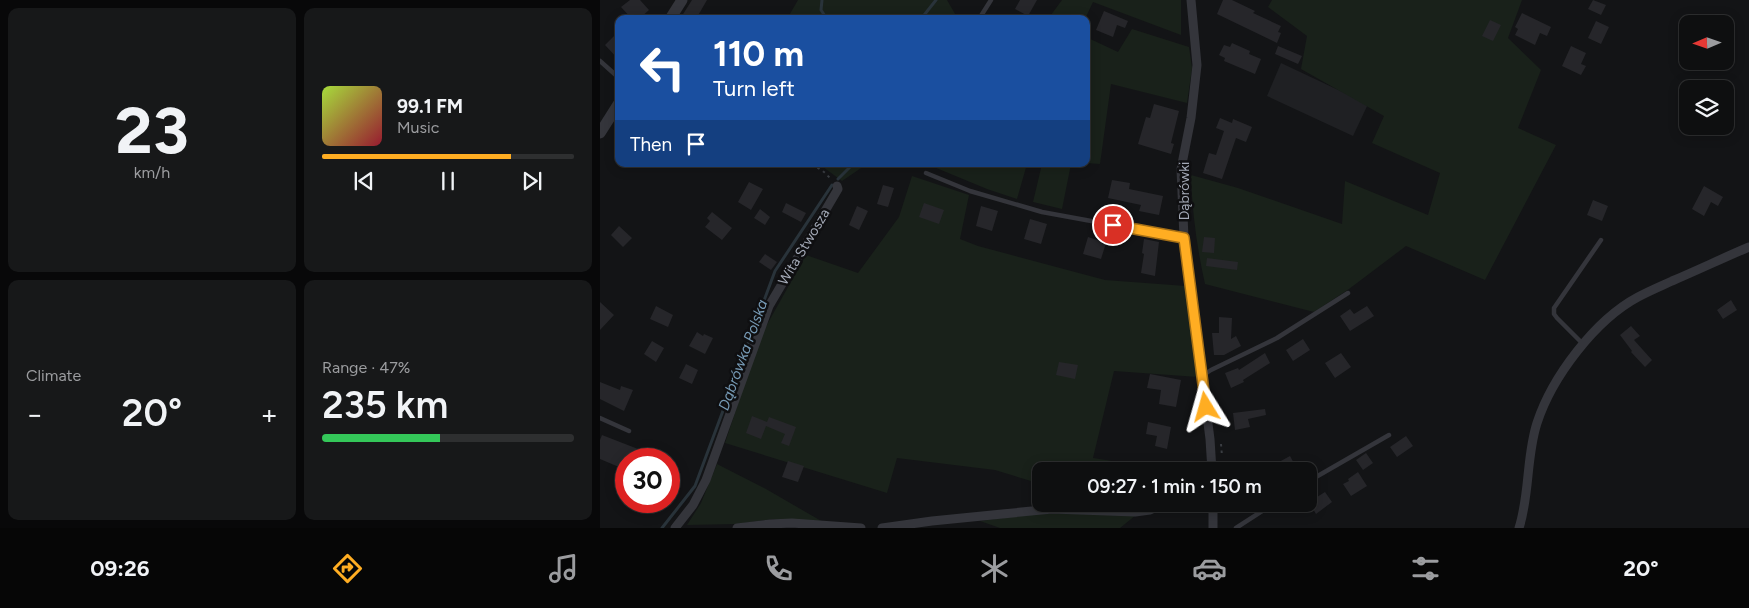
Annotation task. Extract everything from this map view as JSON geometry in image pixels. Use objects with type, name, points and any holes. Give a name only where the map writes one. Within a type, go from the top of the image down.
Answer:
[{"type":"street","points":[[673,15],[682,0]]},
{"type":"street","name":"Dąbrówki","points":[[1191,0],[1196,65],[1193,104],[1181,169],[1184,238],[1211,462]]},
{"type":"street","points":[[600,133],[615,109]]},
{"type":"street","name":"Wita Stwosza","points":[[675,528],[693,505],[706,480],[768,306],[838,189],[837,186]]},
{"type":"street","points":[[1519,528],[1525,499],[1532,443],[1537,424],[1551,391],[1583,344],[1616,312],[1637,297],[1749,246]]},
{"type":"street","points":[[882,528],[932,521],[1032,512]]},
{"type":"street","points":[[1213,512],[1213,528]]},
{"type":"street","points":[[737,528],[792,523],[861,528]]},
{"type":"lane","points":[[982,15],[991,0]]},
{"type":"lane","points":[[600,61],[615,74]]},
{"type":"lane","points":[[926,173],[970,191],[1042,212],[1184,238]]},
{"type":"lane","points":[[1583,344],[1557,318],[1554,314],[1554,308],[1601,240]]},
{"type":"lane","points":[[1202,376],[1277,338],[1348,293]]},
{"type":"lane","points":[[600,418],[629,431]]},
{"type":"lane","points":[[1317,476],[1388,435]]},
{"type":"lane","points":[[1236,528],[1261,512]]},
{"type":"path","points":[[816,167],[837,186]]},
{"type":"path","points":[[1220,440],[1222,457]]},
{"type":"shaded area","points":[[798,0],[947,0],[956,15],[789,15]]},
{"type":"shaded area","points":[[1062,0],[1181,0],[1181,35],[1093,2],[1087,15],[1051,15]]},
{"type":"shaded area","points":[[1272,0],[1522,0],[1508,38],[1541,70],[1518,128],[1556,145],[1485,280],[1406,246],[1349,289],[1314,312],[1205,284],[1195,230],[1191,175],[1238,188],[1342,224],[1345,181],[1428,215],[1440,173],[1372,143],[1384,116],[1301,69],[1307,36],[1268,7]]},
{"type":"shaded area","points":[[1132,29],[1189,47],[1192,68],[1187,103],[1111,84],[1100,164],[1090,163],[1090,39],[1118,52]]},
{"type":"shaded area","points":[[1281,63],[1368,104],[1353,136],[1267,96]]},
{"type":"shaded area","points":[[823,167],[863,167],[842,181]]},
{"type":"shaded area","points":[[934,167],[1026,167],[1017,199]]},
{"type":"shaded area","points":[[1041,167],[1070,167],[1062,209],[1033,202]]},
{"type":"shaded area","points":[[912,176],[969,195],[960,239],[978,246],[1105,280],[1186,286],[1198,377],[1114,371],[1093,458],[1119,462],[1032,462],[1032,481],[995,470],[897,458],[887,493],[725,443],[760,337],[806,255],[858,273],[899,217]]},
{"type":"shaded area","points":[[717,464],[766,489],[823,522],[774,519],[736,524],[687,525],[701,503]]},
{"type":"shaded area","points":[[1092,513],[1136,515],[1120,528],[1000,528],[980,521],[1036,514]]},
{"type":"building","points":[[630,0],[640,0],[649,10],[643,15],[628,15],[621,7]]},
{"type":"building","points":[[692,0],[707,0],[698,15],[683,15]]},
{"type":"building","points":[[1020,0],[1037,0],[1029,15],[1015,9]]},
{"type":"building","points":[[1223,0],[1232,0],[1255,11],[1253,13],[1281,26],[1278,32],[1281,33],[1277,43],[1217,14]]},
{"type":"building","points":[[1593,0],[1606,5],[1601,15],[1588,9]]},
{"type":"building","points":[[1104,11],[1128,21],[1125,28],[1117,25],[1113,37],[1096,30]]},
{"type":"building","points":[[1522,13],[1551,27],[1547,36],[1540,33],[1535,45],[1515,35],[1518,29],[1515,27]]},
{"type":"building","points":[[1490,20],[1501,25],[1493,41],[1482,36]]},
{"type":"building","points":[[1596,21],[1609,27],[1601,44],[1588,38]]},
{"type":"building","points":[[615,35],[615,56],[605,45]]},
{"type":"building","points":[[1232,43],[1250,51],[1249,54],[1261,59],[1255,74],[1224,61],[1225,58],[1219,55],[1224,45],[1230,47]]},
{"type":"building","points":[[1278,46],[1302,56],[1298,64],[1275,54]]},
{"type":"building","points":[[1571,46],[1586,53],[1581,64],[1586,66],[1581,75],[1562,66]]},
{"type":"building","points":[[1154,104],[1179,111],[1171,143],[1174,144],[1171,154],[1138,144],[1146,117],[1150,118]]},
{"type":"building","points":[[1220,118],[1232,123],[1233,119],[1252,127],[1246,142],[1236,138],[1222,179],[1203,173],[1209,153],[1216,155],[1224,131],[1216,128]]},
{"type":"building","points":[[1112,180],[1130,183],[1129,189],[1163,196],[1159,215],[1139,211],[1141,205],[1108,198]]},
{"type":"building","points":[[749,182],[763,189],[751,210],[738,202]]},
{"type":"building","points":[[883,185],[894,188],[888,207],[877,204]]},
{"type":"building","points":[[1704,186],[1723,197],[1718,206],[1711,202],[1704,216],[1692,209]]},
{"type":"building","points":[[1593,200],[1608,206],[1602,221],[1587,215]]},
{"type":"building","points":[[786,203],[806,213],[801,222],[782,212]]},
{"type":"building","points":[[924,203],[944,210],[939,224],[919,217]]},
{"type":"building","points":[[857,206],[868,211],[859,230],[849,225]]},
{"type":"building","points":[[981,206],[998,211],[992,231],[976,226]]},
{"type":"building","points":[[760,209],[770,217],[765,225],[754,218]]},
{"type":"building","points":[[712,212],[732,228],[722,240],[705,227],[710,221],[707,218]]},
{"type":"building","points":[[1030,219],[1047,224],[1041,244],[1024,239]]},
{"type":"building","points":[[619,226],[632,238],[623,247],[611,235]]},
{"type":"building","points":[[1088,237],[1106,243],[1101,259],[1083,254]]},
{"type":"building","points":[[1204,237],[1215,238],[1214,253],[1202,252]]},
{"type":"building","points":[[1144,239],[1159,242],[1155,276],[1141,273]]},
{"type":"building","points":[[765,254],[777,262],[771,270],[759,262]]},
{"type":"building","points":[[1207,258],[1238,262],[1237,270],[1206,266]]},
{"type":"building","points":[[1731,300],[1737,310],[1723,319],[1717,310]]},
{"type":"building","points":[[600,302],[614,315],[600,330]]},
{"type":"building","points":[[656,306],[673,315],[668,327],[650,319]]},
{"type":"building","points":[[1367,306],[1374,316],[1350,331],[1340,316],[1350,309],[1354,314]]},
{"type":"building","points":[[1219,317],[1232,318],[1231,339],[1236,336],[1241,346],[1224,355],[1214,355],[1212,333],[1219,333]]},
{"type":"building","points":[[1631,326],[1640,336],[1634,340],[1652,360],[1645,367],[1631,352],[1620,335]]},
{"type":"building","points":[[697,332],[703,336],[704,334],[713,338],[705,354],[689,346]]},
{"type":"building","points":[[1303,339],[1310,350],[1293,361],[1286,350]]},
{"type":"building","points":[[652,341],[664,348],[656,362],[644,354]]},
{"type":"building","points":[[1265,353],[1270,363],[1243,380],[1244,382],[1231,388],[1225,373],[1238,368],[1239,370]]},
{"type":"building","points":[[1341,353],[1351,367],[1335,378],[1325,363]]},
{"type":"building","points":[[1059,362],[1078,365],[1075,379],[1056,375]]},
{"type":"building","points":[[686,364],[698,370],[692,384],[679,378]]},
{"type":"building","points":[[1150,374],[1181,380],[1176,407],[1159,404],[1161,390],[1147,388]]},
{"type":"building","points":[[600,382],[620,390],[621,386],[633,390],[624,411],[600,399]]},
{"type":"building","points":[[1265,409],[1266,415],[1248,419],[1250,427],[1235,430],[1233,413]]},
{"type":"building","points":[[752,416],[767,422],[769,417],[796,427],[789,446],[781,443],[785,434],[766,426],[761,439],[746,433]]},
{"type":"building","points":[[1148,422],[1171,427],[1167,449],[1155,446],[1157,436],[1146,434]]},
{"type":"building","points":[[602,435],[635,448],[615,448],[615,465],[600,459],[600,440]]},
{"type":"building","points":[[1406,436],[1413,446],[1397,457],[1390,447]]},
{"type":"building","points":[[1366,453],[1373,463],[1363,470],[1356,460]]},
{"type":"building","points":[[1290,456],[1293,462],[1279,462]]},
{"type":"building","points":[[788,461],[804,466],[798,482],[782,477]]},
{"type":"building","points":[[1358,472],[1367,486],[1351,496],[1343,484]]},
{"type":"building","points":[[1325,492],[1332,502],[1316,514],[1315,512],[1317,512],[1317,497]]},
{"type":"waterway","name":"Dąbrówka Polska","points":[[822,0],[821,10],[824,15]]},
{"type":"waterway","points":[[924,15],[936,0]]},
{"type":"waterway","name":"Dąbrówka Polska","points":[[838,179],[850,167]]},
{"type":"waterway","name":"Dąbrówka Polska","points":[[662,528],[695,486],[775,271],[832,185]]},
{"type":"route","points":[[1113,225],[1184,238],[1206,407]]}]
